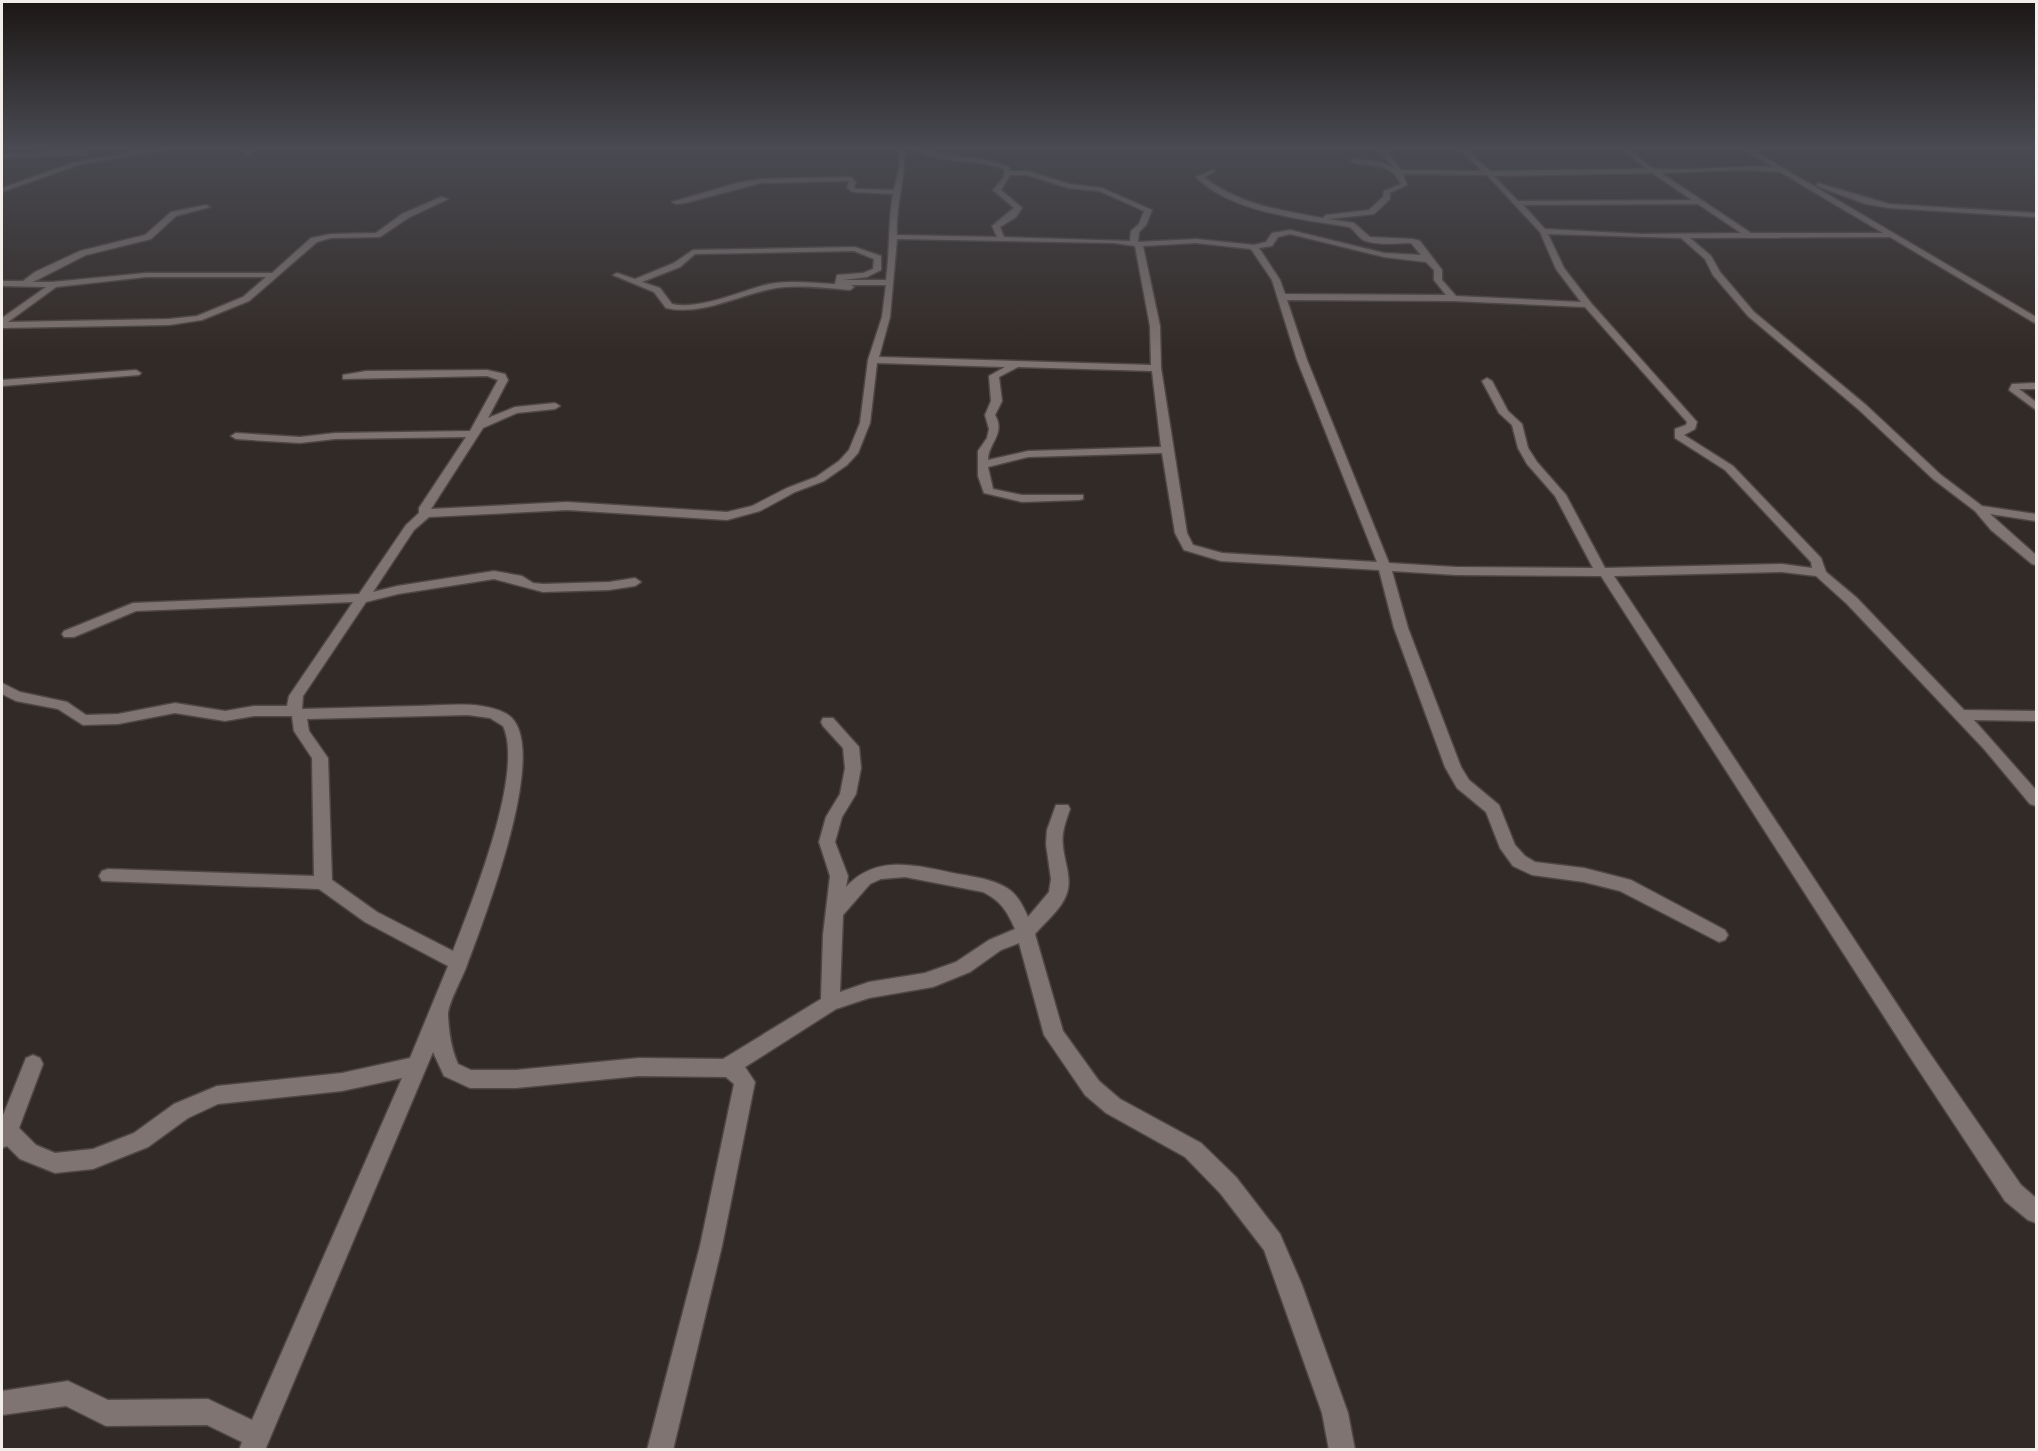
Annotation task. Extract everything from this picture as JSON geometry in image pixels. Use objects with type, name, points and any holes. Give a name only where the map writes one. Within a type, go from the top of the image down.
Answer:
[{"type":"street","points":[[26,283],[38,274],[83,253],[148,237],[171,217]]},
{"type":"street","points":[[2,324],[188,320],[237,304],[314,240],[331,236],[377,235],[404,217]]},
{"type":"street","points":[[323,883],[320,758],[302,731],[296,696],[410,528],[426,514],[514,507],[567,506],[727,516],[743,514],[832,472],[854,451],[865,423],[873,360],[886,317],[894,237],[892,217]]},
{"type":"street","points":[[1001,238],[996,226],[1010,217]]},
{"type":"street","points":[[1145,217],[1136,231],[1136,243],[1155,326],[1156,368],[1181,533],[1188,547],[1195,551],[1221,557],[1385,568],[1603,572],[1782,568],[1820,573]]},
{"type":"street","points":[[1271,217],[1276,219]]},
{"type":"street","points":[[1302,217],[1358,228],[1362,236],[1368,239],[1418,243],[1438,270],[1438,280],[1453,298]]},
{"type":"street","points":[[894,237],[1136,243],[1196,241],[1254,247],[1269,244],[1274,239],[1275,227],[1330,217]]},
{"type":"street","points":[[1529,217],[1543,231],[1560,269],[1588,305],[1692,422],[1691,427],[1679,431],[1679,436],[1729,468],[1816,561],[1820,573],[1852,601],[1961,715],[2037,800]]},
{"type":"street","points":[[1721,217],[1750,236]]},
{"type":"street","points":[[1863,217],[2037,320]]},
{"type":"street","points":[[1543,231],[1683,236],[1895,235]]},
{"type":"street","points":[[1275,235],[1290,232],[1303,234],[1384,255],[1413,256],[1429,260]]},
{"type":"street","points":[[1683,236],[1708,258],[1716,273],[1751,314],[1862,407],[1937,477],[1979,509],[2037,561]]},
{"type":"street","points":[[1254,247],[1276,280],[1302,360],[1385,568],[1401,628],[1453,766],[1463,784],[1493,809],[1508,848],[1519,861],[1532,868],[1625,885],[1719,935]]},
{"type":"street","points":[[634,282],[677,265],[693,252],[855,249],[878,258],[877,270],[864,275],[840,277],[838,282],[890,283]]},
{"type":"street","points":[[2,283],[52,285],[146,275],[273,275]]},
{"type":"street","points":[[616,275],[657,291],[669,306],[679,308],[721,301],[779,286],[809,285],[844,288],[870,283]]},
{"type":"street","points":[[2,324],[52,285]]},
{"type":"street","points":[[1280,297],[1453,298],[1588,305]]},
{"type":"street","points":[[873,360],[1156,368]]},
{"type":"street","points":[[1018,364],[994,376],[999,394],[995,408],[990,415],[995,430],[992,442],[983,451],[988,490],[1001,496],[1038,500],[1079,497]]},
{"type":"street","points":[[346,377],[366,374],[487,373],[502,376],[503,380],[476,430],[425,508],[426,514]]},
{"type":"street","points":[[2,383],[136,374]]},
{"type":"street","points":[[1487,381],[1504,413],[1517,424],[1523,447],[1533,464],[1560,495],[1603,572],[1930,1070],[2013,1193],[2037,1212]]},
{"type":"street","points":[[2037,386],[2016,386],[2014,390],[2037,407]]},
{"type":"street","points":[[236,436],[300,440],[335,436],[476,430],[515,410],[555,406]]},
{"type":"street","points":[[983,465],[1028,453],[1167,450]]},
{"type":"street","points":[[1979,509],[2037,517]]},
{"type":"street","points":[[69,634],[133,607],[164,603],[228,604],[360,599],[397,590],[494,575],[517,579],[530,586],[543,588],[609,586],[635,582]]},
{"type":"street","points":[[2,688],[16,696],[62,705],[83,720],[101,721],[175,708],[225,716],[254,711],[468,710],[493,713],[507,720],[513,730],[515,746],[514,788],[482,900],[440,1014],[255,1443],[208,1412],[106,1413],[68,1393],[2,1402]]},
{"type":"street","points":[[1961,715],[2037,716]]},
{"type":"street","points":[[828,722],[851,747],[853,768],[848,794],[834,817],[827,842],[839,876],[830,1003]]},
{"type":"street","points":[[726,1068],[830,1003],[869,990],[926,981],[963,967],[995,945],[1025,932],[1047,909],[1058,893],[1060,879],[1054,844],[1055,830],[1062,808]]},
{"type":"street","points":[[835,912],[864,879],[880,873],[905,870],[987,886],[1001,893],[1014,904],[1025,932],[1054,1035],[1092,1088],[1113,1106],[1193,1150],[1228,1185],[1272,1242],[1290,1285],[1335,1413],[1342,1449]]},
{"type":"street","points":[[108,876],[290,880],[323,883],[339,898],[365,914],[459,963]]},
{"type":"street","points":[[440,1014],[441,1047],[451,1071],[470,1079],[516,1079],[639,1067],[726,1068],[737,1072],[744,1082],[711,1246],[660,1449]]},
{"type":"street","points":[[33,1064],[4,1135],[28,1152],[55,1163],[93,1159],[141,1140],[181,1111],[217,1095],[342,1082],[417,1066]]}]
